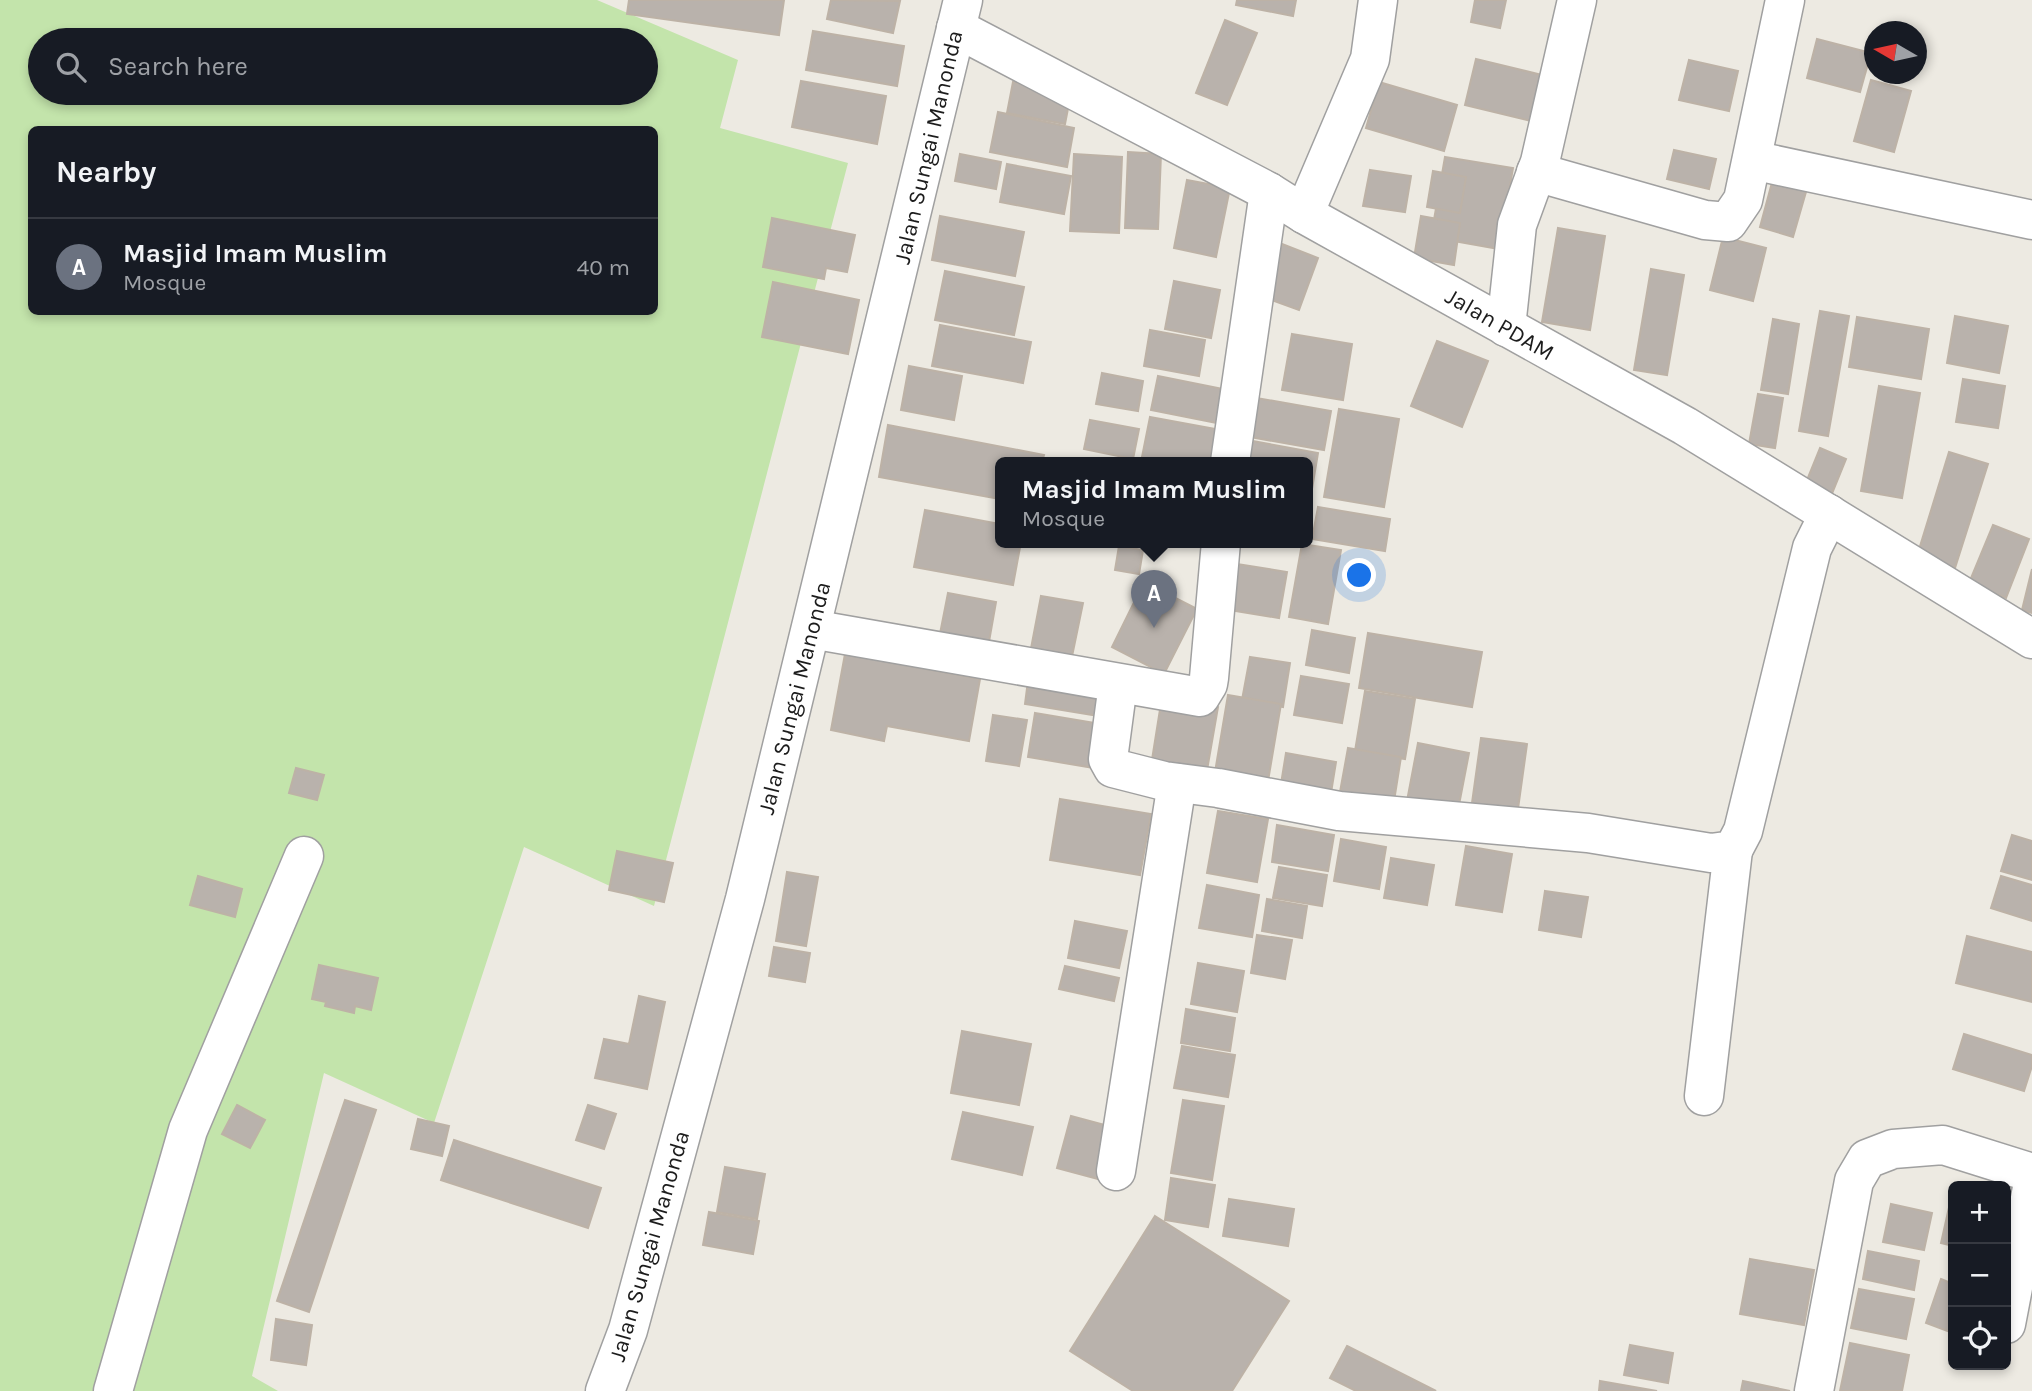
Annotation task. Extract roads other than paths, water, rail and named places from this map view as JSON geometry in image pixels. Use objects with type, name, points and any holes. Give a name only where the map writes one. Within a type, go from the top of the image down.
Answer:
[{"type":"street","points":[[1304,214],[1370,58],[1378,0]]},
{"type":"street","points":[[1506,327],[1517,225],[1536,172],[1577,0]]},
{"type":"street","points":[[1536,172],[1705,220],[1728,222],[1743,200],[1785,0]]},
{"type":"street","name":"Jalan PDAM","points":[[960,14],[1304,214],[1685,426],[2032,639]]},
{"type":"street","name":"Jalan Sungai Manonda","points":[[605,1391],[628,1330],[745,899],[960,14]]},
{"type":"street","points":[[1752,160],[2032,220]]},
{"type":"street","points":[[1231,457],[1269,192]]},
{"type":"street","points":[[1704,1096],[1733,850],[1743,831],[1812,548],[1829,514]]},
{"type":"street","points":[[811,629],[1200,697],[1209,678],[1220,548]]},
{"type":"street","points":[[1118,684],[1108,759],[1113,768],[1177,783],[1219,788],[1339,811],[1588,833],[1711,853],[1733,850]]},
{"type":"street","points":[[1116,1171],[1177,783]]},
{"type":"street","points":[[113,1391],[188,1130],[304,856]]},
{"type":"street","points":[[1814,1391],[1854,1181],[1867,1159],[1893,1149],[1943,1145],[2032,1173]]},
{"type":"street","points":[[2009,1307],[2032,1188]]},
{"type":"place","name":"Masjid Imam Muslim","points":[[1154,628]]}]
